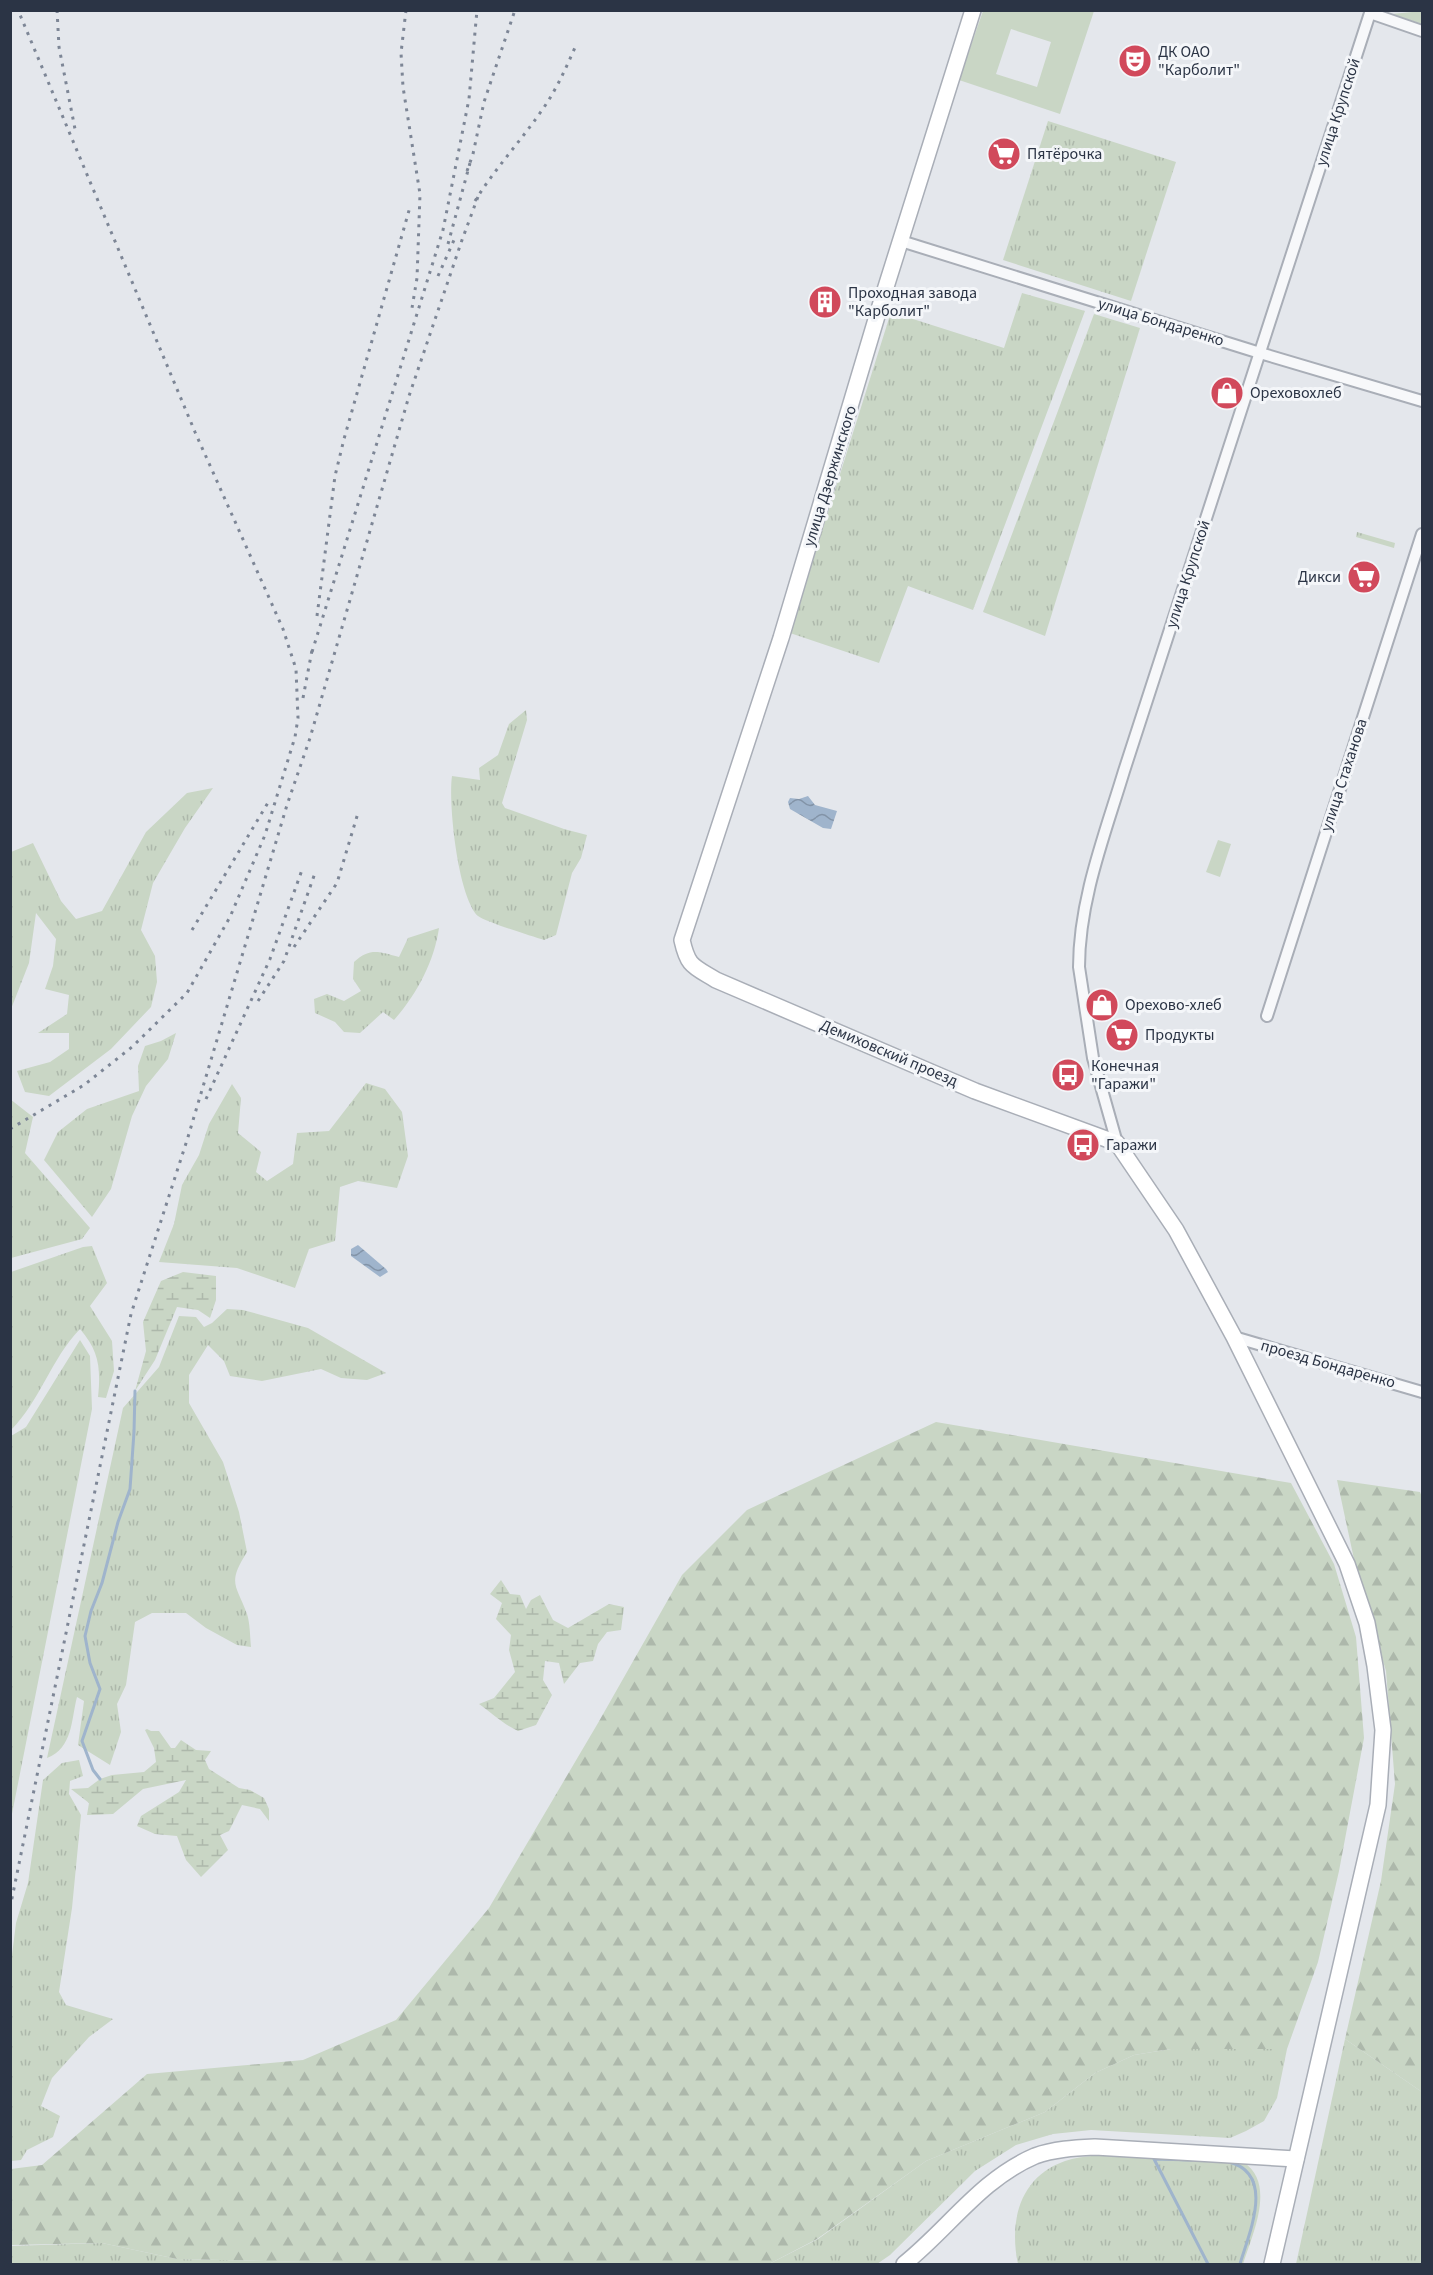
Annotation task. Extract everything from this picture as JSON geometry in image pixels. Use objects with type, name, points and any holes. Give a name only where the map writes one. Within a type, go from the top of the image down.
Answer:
[{"type":"main road","name":"улица Дзержинского","points":[[682,940],[781,638],[973,10]]},
{"type":"main road","name":"Демиховский проезд","points":[[682,940],[687,959],[696,968],[716,980],[975,1091],[1117,1143]]},
{"type":"main road","points":[[1117,1143],[1176,1230],[1234,1337],[1347,1564],[1367,1623],[1375,1666],[1383,1730],[1378,1805],[1272,2265]]},
{"type":"main road","points":[[904,2265],[991,2182],[1007,2171],[1046,2153],[1095,2146],[1296,2159]]},
{"type":"street","points":[[1370,12],[1422,31]]},
{"type":"street","name":"улица Крупской","points":[[1117,1143],[1094,1058],[1082,995],[1079,952],[1090,884],[1128,759],[1370,12]]},
{"type":"street","name":"улица Бондаренко","points":[[901,241],[1422,401]]},
{"type":"street","name":"улица Стаханова","points":[[1266,1016],[1422,534]]},
{"type":"street","name":"проезд Бондаренко","points":[[1234,1337],[1422,1392]]},
{"type":"green space","points":[[983,11],[1094,11],[1060,114],[959,80]],"holes":[[[1011,29],[1051,42],[1037,87],[996,74]]]},
{"type":"green space","points":[[1422,11],[1422,24],[1392,14]]},
{"type":"green space","points":[[1048,121],[1176,162],[1131,301],[1003,260]]},
{"type":"green space","points":[[1022,293],[1085,311],[973,610],[908,586],[879,663],[790,633],[891,312],[1004,348]]},
{"type":"green space","points":[[1094,314],[1140,328],[1045,636],[983,612]]},
{"type":"green space","points":[[1357,532],[1395,543],[1394,548],[1356,537]]},
{"type":"green space","points":[[526,710],[527,720],[502,803],[505,808],[587,835],[581,858],[572,873],[556,935],[544,940],[478,916],[465,890],[453,827],[452,776],[480,780],[479,768],[498,755],[509,724]]},
{"type":"green space","points":[[213,788],[185,828],[153,883],[141,930],[155,956],[157,982],[151,1007],[111,1049],[49,1096],[25,1092],[17,1071],[50,1062],[69,1049],[69,1033],[38,1033],[67,1014],[69,995],[45,989],[53,966],[56,939],[36,913],[29,963],[11,1009],[11,852],[33,843],[61,901],[76,919],[102,911],[146,832],[187,793]]},
{"type":"green space","points":[[1218,840],[1231,844],[1220,877],[1206,872]]},
{"type":"green space","points":[[439,928],[429,965],[410,999],[394,1020],[383,1012],[360,1033],[344,1032],[335,1022],[315,1013],[314,999],[327,994],[344,1001],[361,991],[353,979],[354,962],[360,957],[375,952],[399,957],[408,938]]},
{"type":"green space","points":[[176,1033],[168,1059],[146,1086],[132,1116],[111,1189],[92,1217],[44,1160],[58,1132],[87,1109],[139,1091],[138,1066],[145,1046]]},
{"type":"green space","points":[[366,1083],[385,1089],[402,1112],[408,1156],[397,1188],[358,1181],[340,1187],[335,1241],[309,1249],[295,1288],[237,1268],[159,1262],[174,1224],[182,1185],[199,1155],[209,1124],[232,1084],[241,1098],[238,1133],[261,1152],[256,1172],[267,1181],[293,1164],[297,1133],[329,1131]]},
{"type":"green space","points":[[10,1099],[33,1117],[25,1153],[90,1228],[82,1239],[11,1258]]},
{"type":"green space","points":[[92,1246],[107,1283],[90,1306],[112,1341],[114,1371],[106,1398],[98,1397],[97,1360],[91,1345],[80,1329],[61,1353],[30,1406],[11,1430],[11,1272]]},
{"type":"green space","points":[[183,1272],[216,1276],[216,1300],[210,1318],[198,1310],[177,1307],[155,1360],[135,1391],[146,1351],[143,1322],[161,1281]]},
{"type":"green space","points":[[227,1309],[243,1310],[308,1328],[386,1373],[367,1380],[341,1378],[321,1369],[262,1381],[230,1376],[224,1361],[208,1345],[189,1375],[189,1403],[223,1462],[239,1512],[247,1552],[237,1571],[235,1584],[248,1618],[251,1647],[237,1645],[206,1628],[186,1613],[152,1613],[135,1622],[126,1685],[117,1704],[121,1732],[110,1765],[78,1745],[84,1701],[77,1697],[70,1732],[62,1747],[47,1758],[123,1408],[159,1367],[179,1316],[196,1317],[204,1327]]},
{"type":"green space","points":[[80,1340],[90,1356],[92,1409],[11,1819],[11,1436],[26,1427]]},
{"type":"green space","points":[[936,1422],[1291,1483],[1334,1564],[1356,1637],[1364,1738],[1339,1871],[1318,1962],[1287,2049],[1171,2049],[1134,2055],[1095,2073],[1045,2112],[926,2161],[817,2239],[769,2264],[392,2264],[177,2259],[102,2243],[11,2245],[11,2169],[42,2165],[147,2074],[303,2060],[396,2020],[489,1908],[682,1575],[747,1510]]},
{"type":"green space","points":[[1337,1480],[1420,1492],[1422,1497],[1422,2092],[1345,2039],[1381,1881],[1395,1784],[1386,1671],[1357,1573]]},
{"type":"green space","points":[[501,1580],[510,1594],[520,1595],[526,1609],[531,1600],[540,1595],[553,1620],[568,1628],[609,1604],[624,1607],[621,1630],[607,1632],[598,1644],[593,1661],[580,1663],[564,1684],[559,1663],[545,1661],[543,1680],[552,1695],[536,1725],[518,1731],[479,1704],[494,1698],[515,1672],[509,1650],[511,1635],[496,1619],[502,1603],[490,1594]]},
{"type":"green space","points":[[145,1730],[159,1731],[171,1748],[175,1748],[181,1740],[196,1750],[211,1751],[205,1760],[209,1769],[239,1788],[250,1790],[264,1798],[269,1809],[269,1821],[260,1809],[242,1805],[229,1831],[220,1835],[228,1850],[201,1877],[186,1860],[177,1836],[155,1834],[137,1826],[141,1816],[179,1792],[186,1780],[143,1789],[113,1814],[87,1815],[89,1803],[71,1789],[88,1788],[100,1779],[112,1775],[144,1772],[156,1762],[154,1748]]},
{"type":"green space","points":[[79,1760],[83,1776],[70,1781],[69,1794],[81,1815],[72,1908],[59,1992],[66,2005],[113,2019],[89,2037],[52,2078],[41,2106],[60,2116],[53,2137],[27,2150],[21,2160],[11,2161],[10,1971],[16,1923],[28,1883],[43,1780],[62,1763]]},
{"type":"green space","points":[[1345,2039],[1422,2092],[1422,2264],[1296,2264]]},
{"type":"green space","points":[[1171,2049],[1287,2049],[1277,2098],[1264,2121],[1230,2138],[1091,2130],[1053,2134],[1016,2145],[975,2171],[890,2255],[877,2264],[769,2264],[818,2239],[926,2161],[1045,2112],[1095,2073],[1134,2055]]},
{"type":"green space","points":[[1125,2154],[1243,2162],[1253,2171],[1259,2183],[1259,2210],[1243,2264],[1018,2264],[1015,2232],[1017,2217],[1021,2203],[1037,2178],[1049,2168],[1072,2159]]},
{"type":"green space","points":[[102,2243],[177,2259],[392,2264],[11,2264],[10,2246]]},
{"type":"water","points":[[808,796],[815,805],[837,811],[831,829],[823,828],[790,809],[788,802],[790,798],[799,799]]},
{"type":"water","points":[[358,1245],[388,1272],[380,1277],[351,1256],[351,1249]]},
{"type":"waterway","points":[[100,1779],[93,1770],[82,1741],[100,1689],[90,1663],[85,1636],[118,1522],[130,1489],[135,1391]]},
{"type":"waterway","points":[[1192,2160],[1154,2159],[1208,2264]]},
{"type":"waterway","points":[[1229,2162],[1243,2169],[1252,2179],[1256,2191],[1253,2221],[1240,2264]]},
{"type":"railway","points":[[10,1129],[84,1085],[132,1047],[187,993],[230,917],[265,835],[295,737],[298,718],[296,669],[283,629],[195,432],[18,10]]},
{"type":"railway","points":[[57,10],[59,47],[75,129]]},
{"type":"railway","points":[[406,10],[401,53],[403,87],[420,194],[417,278],[412,308]]},
{"type":"railway","points":[[312,652],[443,230],[469,99],[477,10]]},
{"type":"railway","points":[[467,171],[484,102],[515,10]]},
{"type":"railway","points":[[475,201],[546,105],[577,43]]},
{"type":"railway","points":[[448,244],[470,163]]},
{"type":"railway","points":[[10,1908],[131,1314],[188,1137],[287,805],[310,738],[409,396],[479,194]]},
{"type":"railway","points":[[317,616],[335,476],[410,207]]},
{"type":"railway","points":[[438,276],[454,240]]},
{"type":"railway","points":[[303,698],[313,645]]},
{"type":"railway","points":[[192,930],[269,801]]},
{"type":"railway","points":[[294,947],[337,883],[358,813]]},
{"type":"railway","points":[[206,1099],[270,959],[302,870]]},
{"type":"railway","points":[[258,1001],[284,961],[315,873]]},
{"type":"place","name":"ДК ОАО \"Карболит\"","points":[[1135,61]]},
{"type":"place","name":"Пятёрочка","points":[[1004,154]]},
{"type":"place","name":"Проходная завода \"Карболит\"","points":[[825,302]]},
{"type":"place","name":"Ореховохлеб","points":[[1227,393]]},
{"type":"place","name":"Дикси","points":[[1364,577]]},
{"type":"place","name":"Орехово-хлеб","points":[[1102,1005]]},
{"type":"place","name":"Продукты","points":[[1122,1035]]},
{"type":"place","name":"Конечная \"Гаражи\"","points":[[1068,1075]]},
{"type":"place","name":"Гаражи","points":[[1083,1145]]}]
